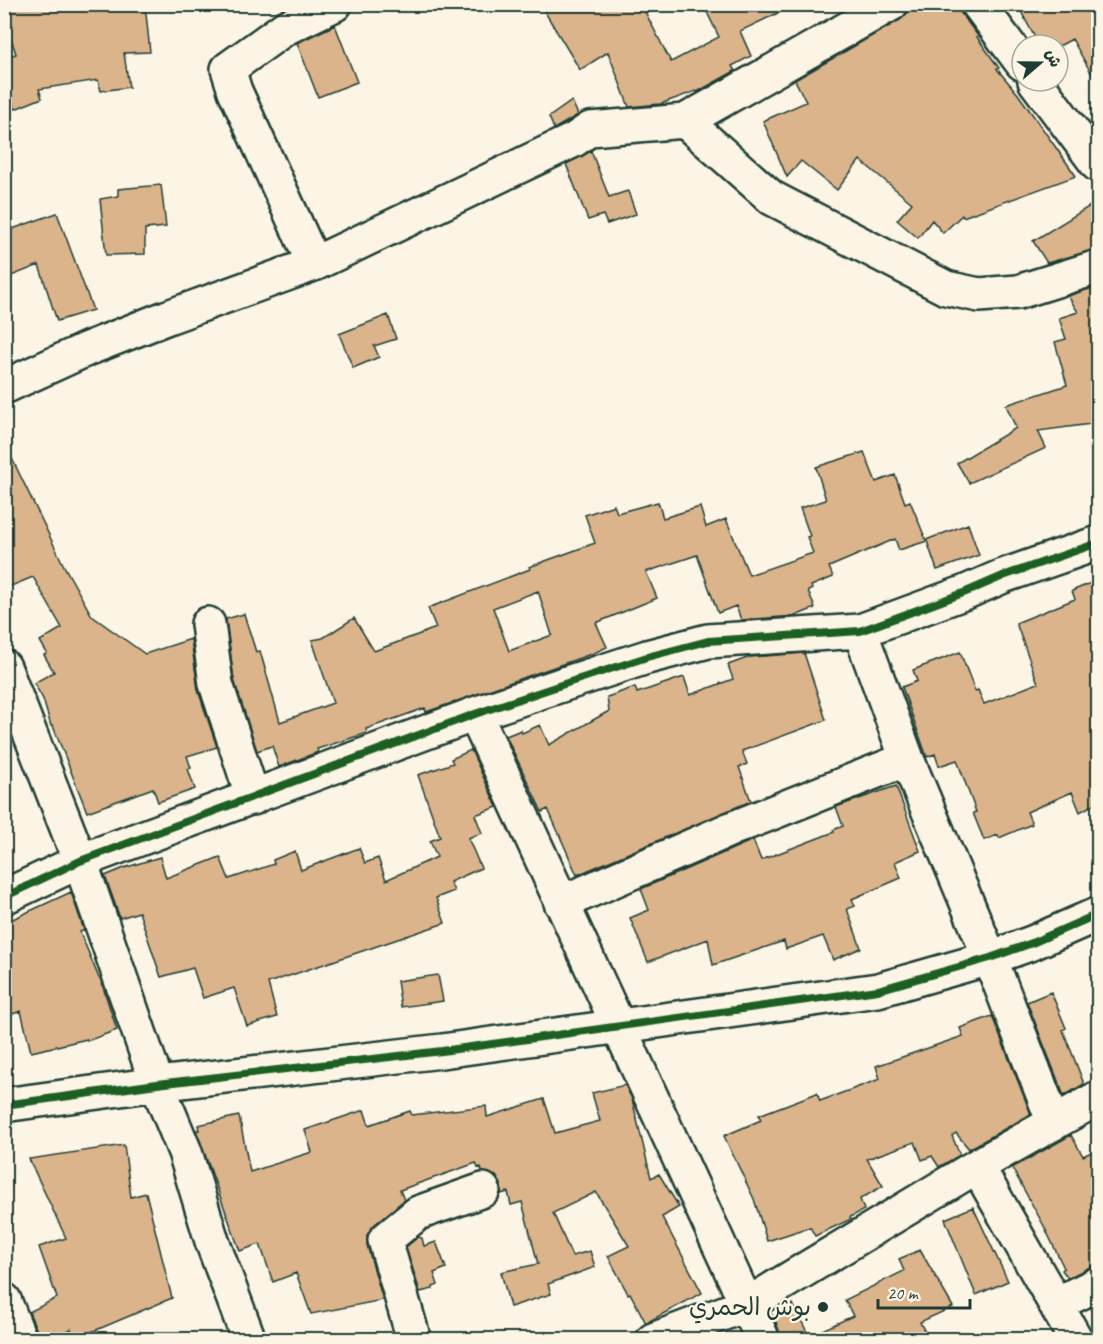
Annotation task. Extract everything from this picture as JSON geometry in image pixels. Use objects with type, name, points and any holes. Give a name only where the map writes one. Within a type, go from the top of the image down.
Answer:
[{"type":"street","points":[[314,264],[235,91],[228,69],[285,28],[335,4]]},
{"type":"street","points":[[4,387],[87,349],[314,264],[574,140],[590,129],[686,122],[891,4]]},
{"type":"street","points":[[978,4],[1010,47]]},
{"type":"street","points":[[1044,93],[1098,165]]},
{"type":"street","points":[[686,122],[772,198],[946,288],[979,295],[1018,292],[1098,267]]},
{"type":"street","points":[[4,897],[80,861],[475,714],[647,657],[708,641],[860,632],[1003,576],[1098,543]]},
{"type":"street","points":[[208,624],[216,684],[253,798]]},
{"type":"street","points":[[860,632],[907,759],[990,958],[1054,1123]]},
{"type":"street","points":[[4,667],[80,861],[157,1084],[185,1152],[212,1241],[249,1340]]},
{"type":"street","points":[[475,714],[763,1340]]},
{"type":"street","points":[[561,903],[731,829],[907,759]]},
{"type":"street","points":[[4,1105],[157,1084],[442,1051],[878,990],[990,958],[1032,943],[1098,914]]},
{"type":"street","points":[[653,1340],[748,1304],[977,1166],[1098,1098]]},
{"type":"street","points":[[977,1166],[1076,1340]]},
{"type":"street","points":[[414,1340],[385,1240],[418,1213],[483,1190]]},
{"type":"street","points":[[1056,1304],[1098,1284]]},
{"type":"street","points":[[4,1300],[20,1340]]},
{"type":"building","points":[[4,4],[145,4],[150,52],[124,53],[129,87],[101,91],[98,80],[39,89],[42,98],[15,109],[4,83],[4,57],[16,54],[4,16]]},
{"type":"building","points":[[540,4],[641,4],[671,62],[719,37],[703,4],[797,4],[740,31],[751,56],[732,66],[735,71],[697,92],[660,104],[629,107],[608,52],[580,70]]},
{"type":"building","points":[[917,4],[954,4],[978,36],[999,68],[997,69],[1010,84],[1010,93],[1018,94],[1076,176],[963,217],[962,215],[943,233],[932,220],[918,238],[897,220],[912,203],[860,160],[837,190],[801,161],[787,177],[763,121],[806,102],[795,80],[900,20]]},
{"type":"building","points":[[1017,4],[1098,4],[1098,85],[1072,39],[1070,40],[1070,33],[1033,33]]},
{"type":"building","points":[[335,25],[357,82],[318,97],[297,43]]},
{"type":"building","points":[[572,101],[578,115],[554,129],[549,117]]},
{"type":"building","points":[[591,151],[609,197],[628,191],[636,214],[607,224],[603,215],[588,220],[566,164]]},
{"type":"building","points":[[161,185],[166,227],[145,229],[145,254],[106,255],[100,199],[118,196],[118,189]]},
{"type":"building","points":[[1098,201],[1098,249],[1047,263],[1033,241]]},
{"type":"building","points":[[57,213],[93,310],[57,321],[39,265],[4,279],[4,232]]},
{"type":"building","points":[[1098,286],[1098,423],[1038,431],[1046,448],[969,483],[957,463],[1016,428],[1006,405],[1067,385],[1055,342],[1066,339],[1059,318],[1078,312],[1068,296]]},
{"type":"building","points":[[388,315],[396,339],[374,346],[379,357],[353,368],[339,334]]},
{"type":"building","points":[[4,442],[64,566],[92,616],[145,654],[191,639],[198,690],[217,747],[187,756],[191,768],[188,769],[195,789],[158,802],[153,788],[87,812],[53,726],[51,726],[43,699],[34,683],[54,672],[44,655],[47,653],[40,641],[62,628],[33,577],[4,589]]},
{"type":"building","points":[[864,452],[876,482],[895,475],[905,503],[910,501],[926,540],[968,524],[979,555],[937,570],[927,541],[899,550],[895,539],[829,567],[833,577],[811,586],[812,589],[808,591],[815,608],[795,616],[741,620],[736,606],[718,613],[697,555],[646,572],[657,598],[596,623],[607,647],[594,653],[426,712],[425,708],[366,729],[367,733],[317,749],[318,752],[279,767],[272,746],[257,751],[234,680],[226,619],[244,614],[256,652],[260,651],[280,722],[333,703],[312,640],[323,638],[354,618],[374,651],[436,628],[428,608],[595,543],[585,515],[614,505],[617,513],[658,502],[663,518],[700,507],[706,527],[726,519],[749,575],[813,553],[807,537],[810,536],[800,508],[826,500],[816,467]],"holes":[[[538,591],[552,635],[509,651],[493,608]]]},
{"type":"building","points":[[1098,580],[1098,802],[1080,812],[1072,792],[1027,812],[1032,824],[999,838],[998,835],[984,840],[957,760],[939,766],[935,754],[927,757],[902,687],[917,681],[913,670],[960,652],[975,691],[978,690],[984,704],[1038,683],[1016,623],[1075,599],[1072,591]]},
{"type":"building","points":[[804,653],[826,720],[742,751],[747,764],[739,767],[751,801],[577,875],[548,809],[542,812],[506,736],[521,730],[522,733],[540,725],[549,745],[609,711],[607,697],[635,687],[637,693],[684,677],[690,695],[733,679],[728,665],[750,657]]},
{"type":"building","points":[[471,750],[497,807],[475,815],[482,833],[468,838],[481,868],[450,882],[454,891],[436,898],[445,923],[268,983],[277,1017],[247,1026],[234,988],[203,998],[193,968],[161,977],[139,912],[120,918],[105,876],[160,857],[166,878],[220,857],[229,879],[274,864],[273,860],[295,851],[301,870],[359,848],[365,863],[378,858],[386,880],[437,857],[430,841],[440,837],[418,775],[453,763],[451,759]]},
{"type":"building","points":[[896,786],[920,851],[895,862],[901,878],[852,899],[855,906],[847,909],[861,948],[833,960],[823,936],[786,949],[784,941],[713,965],[708,939],[648,962],[630,918],[649,910],[641,889],[753,840],[761,860],[834,832],[833,830],[843,826],[836,807]]},
{"type":"building","points":[[71,892],[84,930],[80,932],[100,978],[117,1030],[87,1041],[87,1039],[31,1052],[21,1011],[4,1017],[4,923]]},
{"type":"building","points":[[438,975],[443,1001],[401,1007],[397,981]]},
{"type":"building","points":[[1051,992],[1066,1028],[1063,1030],[1084,1084],[1064,1096],[1027,1002]]},
{"type":"building","points":[[992,1016],[1031,1114],[969,1149],[956,1133],[952,1136],[960,1155],[939,1167],[932,1156],[922,1160],[915,1142],[867,1159],[883,1186],[860,1199],[864,1210],[850,1217],[851,1219],[815,1236],[810,1227],[767,1241],[754,1199],[724,1136],[761,1120],[759,1115],[817,1093],[820,1101],[880,1079],[876,1066],[963,1036],[960,1028]]},
{"type":"building","points":[[625,1085],[632,1099],[651,1178],[659,1174],[679,1207],[662,1217],[702,1293],[646,1323],[608,1256],[629,1246],[596,1192],[553,1213],[572,1256],[590,1251],[595,1267],[548,1284],[551,1294],[510,1307],[501,1272],[538,1264],[522,1202],[511,1205],[508,1192],[501,1194],[501,1184],[496,1176],[482,1172],[481,1167],[478,1168],[476,1163],[400,1190],[404,1200],[373,1226],[367,1235],[367,1245],[383,1300],[311,1314],[296,1273],[273,1282],[260,1244],[240,1251],[196,1130],[199,1130],[198,1125],[239,1116],[250,1172],[312,1152],[305,1130],[364,1110],[369,1125],[410,1111],[412,1115],[486,1106],[487,1117],[544,1099],[555,1133],[600,1121],[592,1093]]},
{"type":"building","points":[[1071,1135],[1083,1156],[1098,1149],[1098,1265],[1068,1278],[1062,1270],[1064,1268],[1044,1226],[1012,1168]]},
{"type":"building","points":[[124,1145],[131,1197],[146,1193],[172,1298],[75,1339],[71,1329],[51,1340],[41,1340],[29,1312],[57,1298],[39,1247],[66,1238],[29,1159]]},
{"type":"building","points":[[973,1207],[1008,1281],[976,1295],[945,1219]]},
{"type":"building","points":[[418,1237],[422,1238],[424,1246],[436,1242],[446,1268],[434,1273],[438,1285],[433,1289],[420,1292],[406,1247]]},
{"type":"building","points":[[920,1250],[953,1307],[920,1322],[929,1340],[782,1340],[774,1316],[793,1304],[809,1336],[853,1316],[845,1300],[904,1271],[899,1259]]},
{"type":"cycle path","points":[[4,897],[80,861],[475,714],[647,657],[708,641],[860,631],[1003,576],[1098,543]]},
{"type":"cycle path","points":[[4,1105],[157,1084],[442,1051],[878,990],[990,958],[1032,943],[1098,914]]},
{"type":"place","name":"بوش الحمري","points":[[823,1307]]}]
